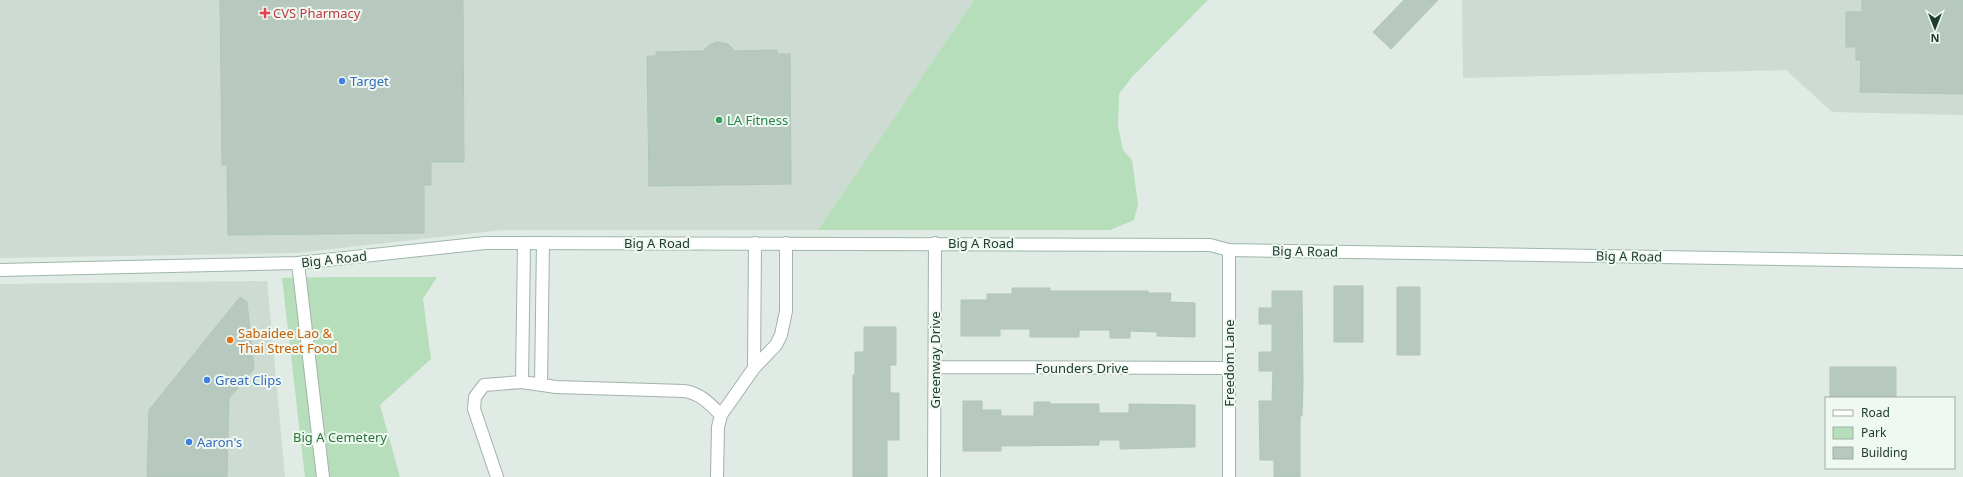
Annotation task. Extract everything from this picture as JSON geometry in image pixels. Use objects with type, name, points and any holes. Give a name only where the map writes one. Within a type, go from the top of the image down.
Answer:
[{"type":"street","name":"Big A Road","points":[[0,270],[298,263],[485,243],[935,243],[1210,245],[1229,250],[1963,262]]},
{"type":"street","points":[[522,382],[524,243]]},
{"type":"street","points":[[541,384],[543,243]]},
{"type":"street","points":[[754,368],[755,243]]},
{"type":"street","points":[[717,477],[718,427],[721,415],[754,368],[776,346],[781,335],[786,311],[786,243]]},
{"type":"street","name":"Greenway Drive","points":[[934,477],[935,243]]},
{"type":"street","name":"Freedom Lane","points":[[1229,250],[1229,477]]},
{"type":"street","points":[[298,263],[322,477]]},
{"type":"street","name":"Founders Drive","points":[[935,367],[1229,368]]},
{"type":"street","points":[[497,477],[474,409],[475,397],[484,384],[522,382],[556,387],[693,392],[704,399],[721,415]]},
{"type":"shaded area","points":[[0,0],[974,0],[818,230],[502,230],[296,253],[0,258]]},
{"type":"shaded area","points":[[1462,0],[1963,0],[1963,115],[1832,112],[1786,70],[1463,78]]},
{"type":"shaded area","points":[[267,281],[285,477],[0,477],[0,284]]},
{"type":"green space","points":[[974,0],[1208,0],[1132,77],[1119,94],[1118,126],[1123,150],[1132,160],[1138,204],[1134,220],[1110,230],[818,230]]},
{"type":"green space","name":"Big A Cemetery","points":[[437,277],[423,299],[431,359],[380,405],[400,477],[305,477],[282,278]]},
{"type":"building","name":"Target","points":[[220,0],[463,0],[464,162],[431,162],[431,185],[424,185],[424,233],[228,235],[227,165],[222,165]]},
{"type":"building","points":[[1404,0],[1438,0],[1391,49],[1373,32]]},
{"type":"building","points":[[1862,0],[1963,0],[1963,94],[1860,92],[1861,60],[1856,60],[1856,47],[1846,47],[1846,12],[1862,12]]},
{"type":"building","name":"LA Fitness","points":[[717,42],[728,44],[735,51],[777,50],[777,54],[790,54],[791,184],[649,186],[647,56],[656,56],[656,52],[703,51],[711,44]]},
{"type":"building","points":[[1334,286],[1363,286],[1363,342],[1334,342]]},
{"type":"building","points":[[1397,287],[1420,287],[1420,355],[1397,355]]},
{"type":"building","points":[[1012,288],[1050,288],[1050,291],[1148,291],[1148,293],[1171,293],[1170,302],[1195,303],[1195,337],[1157,336],[1157,332],[1130,331],[1130,338],[1110,338],[1110,330],[1079,330],[1079,337],[1030,337],[1030,329],[1000,329],[1000,336],[961,336],[961,300],[987,300],[987,294],[1012,294]]},
{"type":"building","points":[[1272,291],[1302,291],[1303,385],[1302,416],[1300,416],[1300,477],[1274,477],[1274,460],[1260,460],[1259,401],[1272,401],[1273,371],[1259,371],[1259,352],[1272,352],[1272,324],[1259,324],[1259,308],[1272,308]]},
{"type":"building","points":[[240,297],[247,302],[254,369],[229,398],[227,477],[147,477],[149,410]]},
{"type":"building","points":[[864,327],[896,327],[896,365],[890,365],[890,393],[899,393],[899,440],[887,440],[887,477],[853,477],[853,375],[855,375],[855,352],[864,352]]},
{"type":"building","points":[[1830,367],[1896,367],[1896,397],[1830,397]]},
{"type":"building","points":[[963,401],[982,401],[982,410],[1001,410],[1001,416],[1034,416],[1034,402],[1050,402],[1050,404],[1099,404],[1099,413],[1129,413],[1129,404],[1195,405],[1195,447],[1120,449],[1120,440],[1099,440],[1099,445],[1001,446],[1001,451],[963,451]]},
{"type":"place","name":"CVS Pharmacy","points":[[265,13]]},
{"type":"place","name":"Target","points":[[342,81]]},
{"type":"place","name":"LA Fitness","points":[[719,120]]},
{"type":"place","name":"Sabaidee Lao & Thai Street Food","points":[[230,340]]},
{"type":"place","name":"Great Clips","points":[[207,380]]},
{"type":"place","name":"Aaron's","points":[[189,442]]}]
